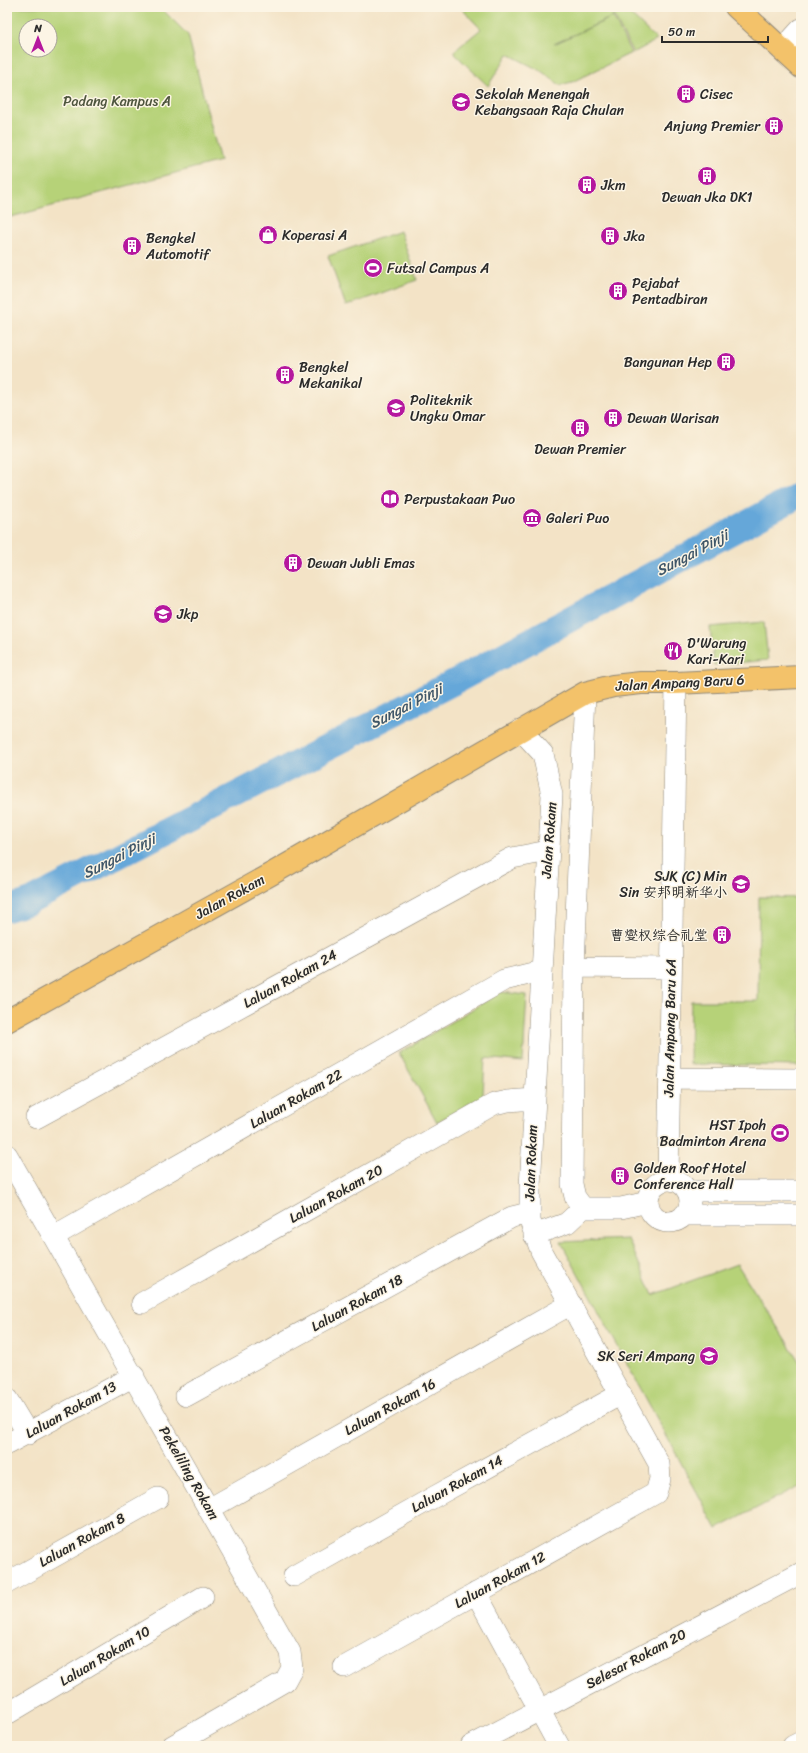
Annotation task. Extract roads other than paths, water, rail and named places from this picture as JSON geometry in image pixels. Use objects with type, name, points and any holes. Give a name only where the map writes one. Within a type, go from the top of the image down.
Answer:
[{"type":"main road","points":[[736,7],[794,41]]},
{"type":"main road","points":[[758,7],[794,41],[801,67]]},
{"type":"main road","name":"Jalan Ampang Baru 6","points":[[520,729],[585,693],[614,686],[801,677]]},
{"type":"main road","name":"Jalan Rokam","points":[[7,1021],[272,873],[520,729]]},
{"type":"street","name":"Jalan Ampang Baru 6A","points":[[668,1180],[668,1078],[676,683]]},
{"type":"street","points":[[582,1208],[575,1197],[572,1184],[574,967],[585,693]]},
{"type":"street","name":"Jalan Rokam","points":[[520,729],[543,754],[552,795],[541,971],[529,1213],[534,1235],[541,1251],[659,1464],[660,1478],[656,1493]]},
{"type":"street","name":"Laluan Rokam 24","points":[[36,1118],[512,858],[548,850]]},
{"type":"street","points":[[574,967],[671,968]]},
{"type":"street","name":"Laluan Rokam 22","points":[[54,1236],[504,980],[541,971]]},
{"type":"street","points":[[668,1078],[801,1079]]},
{"type":"street","name":"Laluan Rokam 20","points":[[142,1303],[494,1104],[508,1101],[534,1099]]},
{"type":"street","name":"Pekeliling Rokam","points":[[7,1154],[290,1652],[292,1668],[285,1681],[172,1746]]},
{"type":"street","points":[[668,1180],[679,1183],[687,1190],[690,1203],[684,1215],[679,1219],[665,1221],[653,1215],[648,1202],[651,1190],[662,1182],[668,1180]]},
{"type":"street","points":[[687,1190],[801,1191]]},
{"type":"street","points":[[534,1235],[567,1223],[582,1208],[620,1208],[648,1202]]},
{"type":"street","name":"Laluan Rokam 18","points":[[186,1396],[512,1217],[529,1213]]},
{"type":"street","points":[[684,1215],[801,1215]]},
{"type":"street","name":"Laluan Rokam 16","points":[[209,1509],[571,1304]]},
{"type":"street","name":"Laluan Rokam 13","points":[[7,1444],[134,1376]]},
{"type":"street","name":"Laluan Rokam 14","points":[[294,1576],[621,1394]]},
{"type":"street","points":[[7,1399],[28,1434]]},
{"type":"street","name":"Laluan Rokam 12","points":[[344,1667],[656,1493]]},
{"type":"street","name":"Laluan Rokam 8","points":[[7,1583],[158,1498]]},
{"type":"street","name":"Selesar Rokam 20","points":[[471,1746],[801,1572]]},
{"type":"street","points":[[476,1593],[560,1746]]},
{"type":"street","name":"Laluan Rokam 10","points":[[7,1714],[203,1597]]},
{"type":"street","points":[[793,1746],[801,1742]]},
{"type":"waterway","name":"Sungai Pinji","points":[[7,909],[29,902],[456,681],[801,494]]},
{"type":"place","name":"Cisec","points":[[686,94]]},
{"type":"place","name":"Sekolah Menengah Kebangsaan Raja Chulan","points":[[461,102]]},
{"type":"place","name":"Anjung Premier","points":[[774,126]]},
{"type":"place","name":"Dewan Jka DK1","points":[[707,176]]},
{"type":"place","name":"Jkm","points":[[587,185]]},
{"type":"place","name":"Koperasi A","points":[[268,235]]},
{"type":"place","name":"Jka","points":[[610,236]]},
{"type":"place","name":"Bengkel Automotif","points":[[132,246]]},
{"type":"place","name":"Futsal Campus A","points":[[373,268]]},
{"type":"place","name":"Pejabat Pentadbiran","points":[[618,291]]},
{"type":"place","name":"Bangunan Hep","points":[[726,362]]},
{"type":"place","name":"Bengkel Mekanikal","points":[[285,375]]},
{"type":"place","name":"Politeknik Ungku Omar","points":[[396,408]]},
{"type":"place","name":"Dewan Warisan","points":[[613,418]]},
{"type":"place","name":"Dewan Premier","points":[[580,428]]},
{"type":"place","name":"Perpustakaan Puo","points":[[390,499]]},
{"type":"place","name":"Galeri Puo","points":[[532,518]]},
{"type":"place","name":"Dewan Jubli Emas","points":[[293,563]]},
{"type":"place","name":"Jkp","points":[[163,614]]},
{"type":"place","name":"D'Warung Kari-Kari","points":[[673,651]]},
{"type":"place","name":"SJK (C) Min Sin 安邦明新华小","points":[[741,884]]},
{"type":"place","name":"曹燮权综合礼堂","points":[[722,935]]},
{"type":"place","name":"HST Ipoh Badminton Arena","points":[[780,1133]]},
{"type":"place","name":"Golden Roof Hotel Conference Hall","points":[[620,1176]]},
{"type":"place","name":"SK Seri Ampang","points":[[709,1356]]},
{"type":"park label","name":"Padang Kampus A","points":[[117,101]]}]
